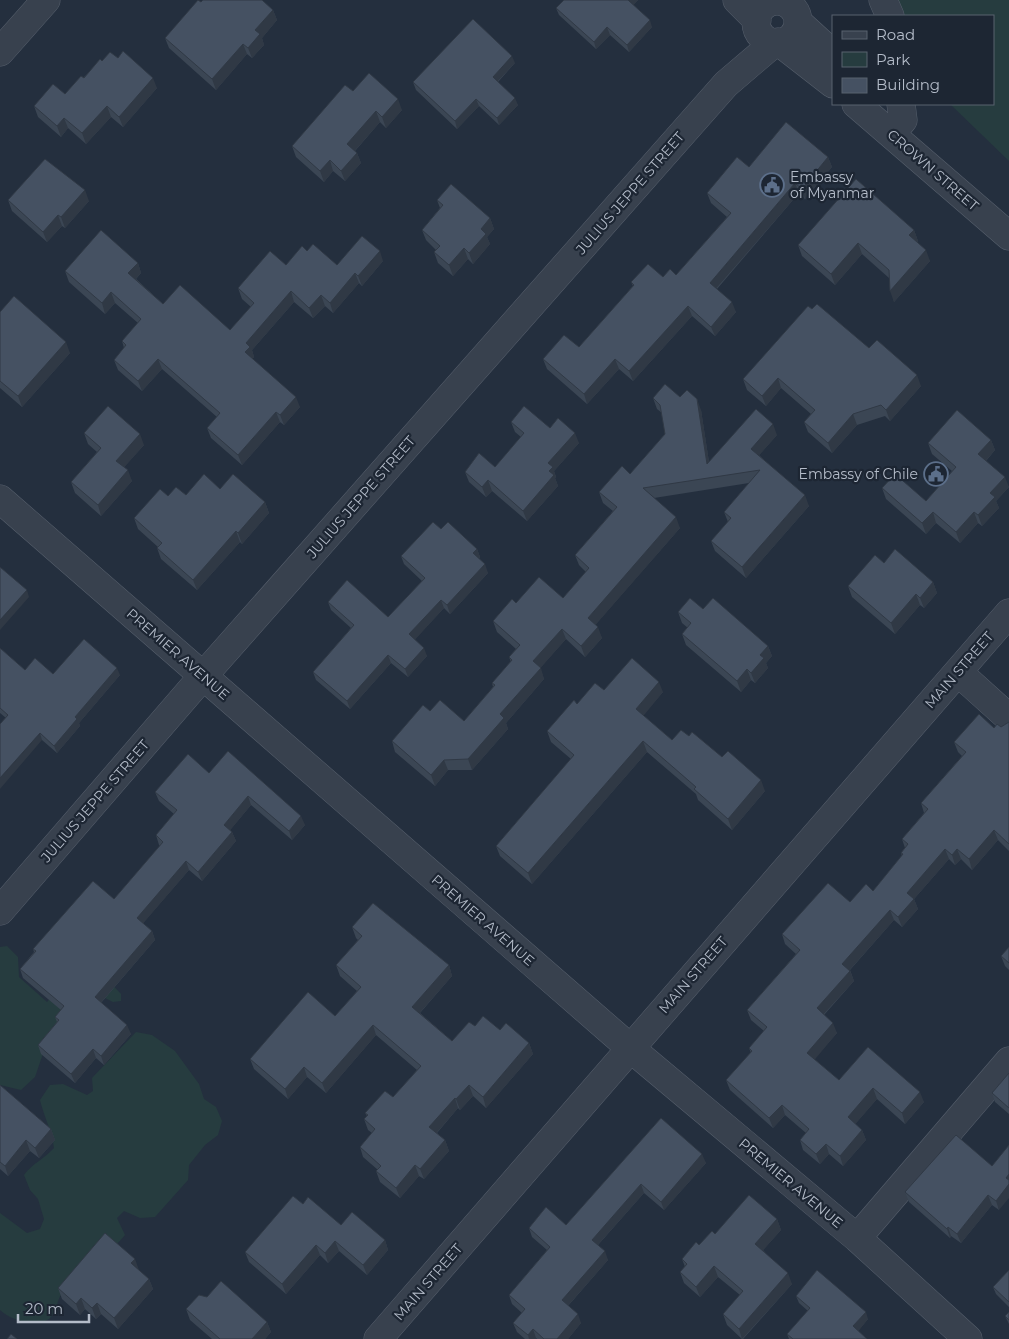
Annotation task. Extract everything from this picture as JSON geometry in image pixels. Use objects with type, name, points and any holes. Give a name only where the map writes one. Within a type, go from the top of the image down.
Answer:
[{"type":"street","points":[[0,52],[46,0]]},
{"type":"street","points":[[737,0],[767,34],[832,83]]},
{"type":"street","points":[[883,0],[890,15]]},
{"type":"street","points":[[767,34],[764,6],[790,6],[832,53]]},
{"type":"street","points":[[767,34],[793,36],[790,6]]},
{"type":"street","name":"JULIUS JEPPE STREET","points":[[0,912],[203,676],[726,84],[767,34]]},
{"type":"street","name":"CROWN STREET","points":[[859,105],[895,116],[1009,212]]},
{"type":"street","name":"CROWN STREET","points":[[895,116],[1009,236]]},
{"type":"street","name":"PREMIER AVENUE","points":[[0,499],[630,1048],[857,1238],[968,1339]]},
{"type":"street","name":"MAIN STREET","points":[[378,1339],[1009,613]]},
{"type":"street","points":[[958,672],[1009,718]]},
{"type":"street","points":[[857,1238],[1009,1061]]},
{"type":"green space","points":[[890,0],[1009,0],[1009,161],[951,105],[994,105],[994,15],[894,15]]},
{"type":"green space","points":[[7,946],[18,957],[19,977],[47,1002],[75,970],[106,978],[121,994],[121,1001],[113,1002],[99,995],[51,1030],[35,1077],[21,1090],[0,1085],[0,947]]},
{"type":"green space","points":[[136,1032],[152,1035],[175,1051],[199,1084],[204,1099],[216,1107],[222,1121],[218,1135],[205,1145],[189,1165],[188,1180],[155,1217],[140,1218],[124,1211],[117,1218],[125,1235],[63,1292],[54,1313],[49,1319],[38,1323],[17,1320],[0,1310],[0,1213],[27,1233],[40,1229],[44,1219],[38,1199],[30,1190],[24,1175],[54,1148],[40,1100],[50,1085],[63,1084],[87,1095],[93,1091],[92,1078]]},
{"type":"building","points":[[198,0],[201,2],[203,0],[262,0],[273,10],[255,30],[260,34],[248,48],[243,44],[212,79],[165,38]]},
{"type":"building","points":[[564,0],[628,0],[650,20],[627,45],[607,27],[594,42],[556,8]]},
{"type":"building","points":[[473,19],[512,56],[493,77],[515,98],[497,118],[476,99],[455,121],[413,82]]},
{"type":"building","points":[[123,51],[153,78],[119,117],[107,106],[82,133],[64,118],[57,126],[34,106],[53,84],[65,94],[81,76],[84,78],[100,59],[102,61],[110,52],[118,58]]},
{"type":"building","points":[[369,73],[398,99],[382,117],[376,111],[347,144],[357,153],[341,171],[330,160],[320,171],[292,146],[345,85],[353,91]]},
{"type":"building","points":[[786,122],[828,157],[802,189],[795,183],[710,283],[732,302],[711,327],[688,306],[629,371],[615,359],[584,394],[543,359],[564,335],[579,347],[634,285],[631,282],[648,264],[663,277],[670,269],[676,275],[731,213],[707,193],[737,157],[749,167]]},
{"type":"building","points":[[45,159],[85,190],[61,217],[58,215],[43,232],[8,200]]},
{"type":"building","points":[[856,179],[914,230],[909,235],[926,250],[890,291],[889,270],[858,243],[831,274],[798,245]]},
{"type":"building","points":[[451,184],[490,218],[481,229],[486,234],[469,253],[464,248],[449,265],[434,252],[440,246],[422,230],[443,205],[437,200]]},
{"type":"building","points":[[101,230],[138,263],[128,273],[163,304],[180,285],[230,330],[254,303],[238,288],[270,251],[286,265],[302,246],[307,251],[313,244],[337,265],[362,236],[380,251],[358,276],[355,273],[330,303],[321,295],[309,308],[291,291],[246,343],[250,347],[245,352],[296,397],[280,415],[276,412],[238,455],[207,428],[220,413],[158,359],[138,381],[114,360],[126,345],[122,341],[141,319],[111,292],[102,303],[65,271]]},
{"type":"building","points":[[14,296],[66,342],[18,396],[0,381],[0,312]]},
{"type":"building","points":[[817,304],[869,348],[877,340],[917,375],[886,410],[881,405],[853,414],[828,443],[804,422],[815,410],[778,378],[762,396],[743,379],[808,306],[812,309]]},
{"type":"building","points":[[665,384],[680,397],[687,390],[697,399],[707,464],[756,409],[773,424],[751,449],[805,495],[742,567],[711,541],[731,518],[724,512],[760,470],[643,488],[676,517],[588,618],[598,627],[581,646],[562,629],[533,661],[541,668],[500,714],[504,718],[468,759],[444,760],[431,775],[392,741],[423,705],[430,711],[440,700],[464,721],[495,685],[492,683],[512,660],[509,657],[520,645],[493,621],[512,599],[516,603],[539,577],[563,598],[589,568],[575,555],[617,507],[599,492],[622,466],[630,474],[665,434],[660,405],[653,398]]},
{"type":"building","points":[[108,406],[140,434],[116,461],[128,470],[98,505],[71,482],[101,448],[84,433]]},
{"type":"building","points":[[524,406],[550,428],[558,418],[575,433],[548,463],[553,467],[549,471],[554,475],[523,511],[488,480],[482,487],[465,472],[479,453],[495,467],[524,433],[511,422]]},
{"type":"building","points":[[957,410],[991,440],[978,454],[1005,477],[990,493],[995,497],[978,515],[974,512],[956,532],[933,512],[922,523],[882,488],[895,474],[926,501],[956,467],[928,443]]},
{"type":"building","points":[[204,474],[220,489],[233,474],[265,502],[238,533],[236,531],[193,580],[157,548],[162,543],[134,518],[160,489],[168,496],[176,487],[186,495]]},
{"type":"building","points":[[433,522],[441,529],[448,522],[477,549],[473,553],[485,564],[447,605],[441,600],[409,634],[424,648],[405,669],[388,655],[347,701],[313,672],[354,625],[328,602],[347,580],[388,617],[425,578],[401,556]]},
{"type":"building","points":[[895,549],[933,582],[920,598],[916,594],[891,623],[848,586],[875,555],[884,563]]},
{"type":"building","points":[[0,567],[27,590],[0,620]]},
{"type":"building","points":[[690,598],[703,609],[713,598],[768,646],[760,655],[764,658],[751,673],[747,669],[737,681],[682,634],[691,623],[678,612]]},
{"type":"building","points":[[84,639],[117,668],[75,717],[77,719],[54,746],[40,733],[0,778],[0,724],[8,715],[0,708],[0,648],[25,670],[35,658],[53,674]]},
{"type":"building","points":[[632,658],[659,682],[636,709],[672,740],[681,730],[689,736],[692,732],[722,757],[728,751],[761,780],[728,819],[694,789],[696,787],[643,741],[528,873],[496,846],[574,755],[547,731],[574,700],[577,704],[595,683],[604,690]]},
{"type":"building","points":[[979,714],[994,728],[997,724],[1001,727],[1009,722],[1009,844],[994,830],[969,859],[957,849],[952,855],[945,849],[907,893],[914,899],[898,917],[890,910],[842,964],[850,971],[817,1008],[833,1023],[807,1053],[839,1080],[868,1047],[920,1092],[902,1113],[873,1088],[848,1117],[862,1130],[840,1156],[826,1144],[816,1154],[800,1140],[809,1129],[782,1105],[769,1118],[726,1080],[752,1051],[749,1048],[767,1027],[747,1010],[800,950],[782,934],[828,883],[850,902],[866,884],[873,891],[903,854],[901,853],[908,844],[902,839],[928,809],[921,803],[966,752],[954,742]]},
{"type":"building","points":[[228,751],[301,816],[289,831],[248,796],[224,825],[232,832],[198,872],[186,861],[137,918],[152,931],[95,997],[127,1025],[101,1056],[93,1049],[71,1074],[38,1045],[59,1020],[55,1017],[64,1006],[20,969],[36,951],[33,949],[93,881],[114,899],[163,842],[156,835],[177,810],[155,792],[188,754],[209,773]]},
{"type":"building","points":[[373,903],[449,965],[412,1007],[452,1041],[469,1022],[475,1026],[483,1016],[500,1030],[506,1023],[529,1043],[483,1097],[469,1085],[455,1098],[429,1127],[445,1140],[420,1169],[415,1165],[396,1188],[376,1171],[381,1166],[360,1147],[375,1129],[364,1119],[368,1115],[365,1113],[385,1091],[393,1097],[421,1066],[373,1025],[322,1083],[304,1067],[285,1089],[250,1059],[308,992],[335,1016],[361,987],[336,965],[362,936],[352,927]]},
{"type":"building","points":[[1009,947],[1009,963],[1001,956]]},
{"type":"building","points":[[1009,1073],[1009,1108],[992,1093]]},
{"type":"building","points":[[0,1085],[51,1129],[35,1148],[26,1140],[5,1166],[0,1162]]},
{"type":"building","points":[[661,1118],[702,1154],[661,1202],[641,1184],[592,1240],[605,1251],[562,1300],[578,1314],[557,1339],[544,1339],[533,1329],[528,1335],[513,1323],[525,1309],[509,1295],[550,1247],[529,1228],[546,1207],[566,1225]]},
{"type":"building","points":[[956,1135],[992,1166],[1009,1145],[1009,1174],[1006,1178],[1009,1180],[1009,1184],[996,1201],[988,1195],[957,1234],[948,1227],[947,1229],[905,1192]]},
{"type":"building","points":[[749,1195],[777,1219],[755,1244],[788,1273],[739,1329],[723,1314],[743,1291],[714,1266],[696,1287],[680,1272],[687,1264],[682,1259],[696,1242],[699,1245],[712,1231],[715,1234]]},
{"type":"building","points":[[293,1196],[303,1204],[308,1197],[341,1225],[352,1212],[385,1240],[363,1265],[335,1241],[325,1253],[316,1245],[282,1284],[245,1252]]},
{"type":"building","points":[[105,1233],[135,1259],[131,1263],[149,1279],[114,1318],[97,1303],[92,1308],[81,1298],[76,1304],[58,1288]]},
{"type":"building","points":[[817,1270],[866,1312],[853,1326],[867,1339],[793,1339],[787,1334],[810,1308],[796,1296]]},
{"type":"building","points":[[1009,1270],[1009,1302],[993,1287]]},
{"type":"building","points":[[221,1281],[267,1322],[252,1339],[220,1339],[186,1309],[199,1295],[207,1297]]},
{"type":"building","points":[[1009,1312],[1009,1320],[1005,1316]]},
{"type":"building","points":[[11,1334],[17,1339],[7,1339]]},
{"type":"place","name":"Embassy of Myanmar","points":[[772,185]]},
{"type":"place","name":"Embassy of Chile","points":[[936,474]]}]
